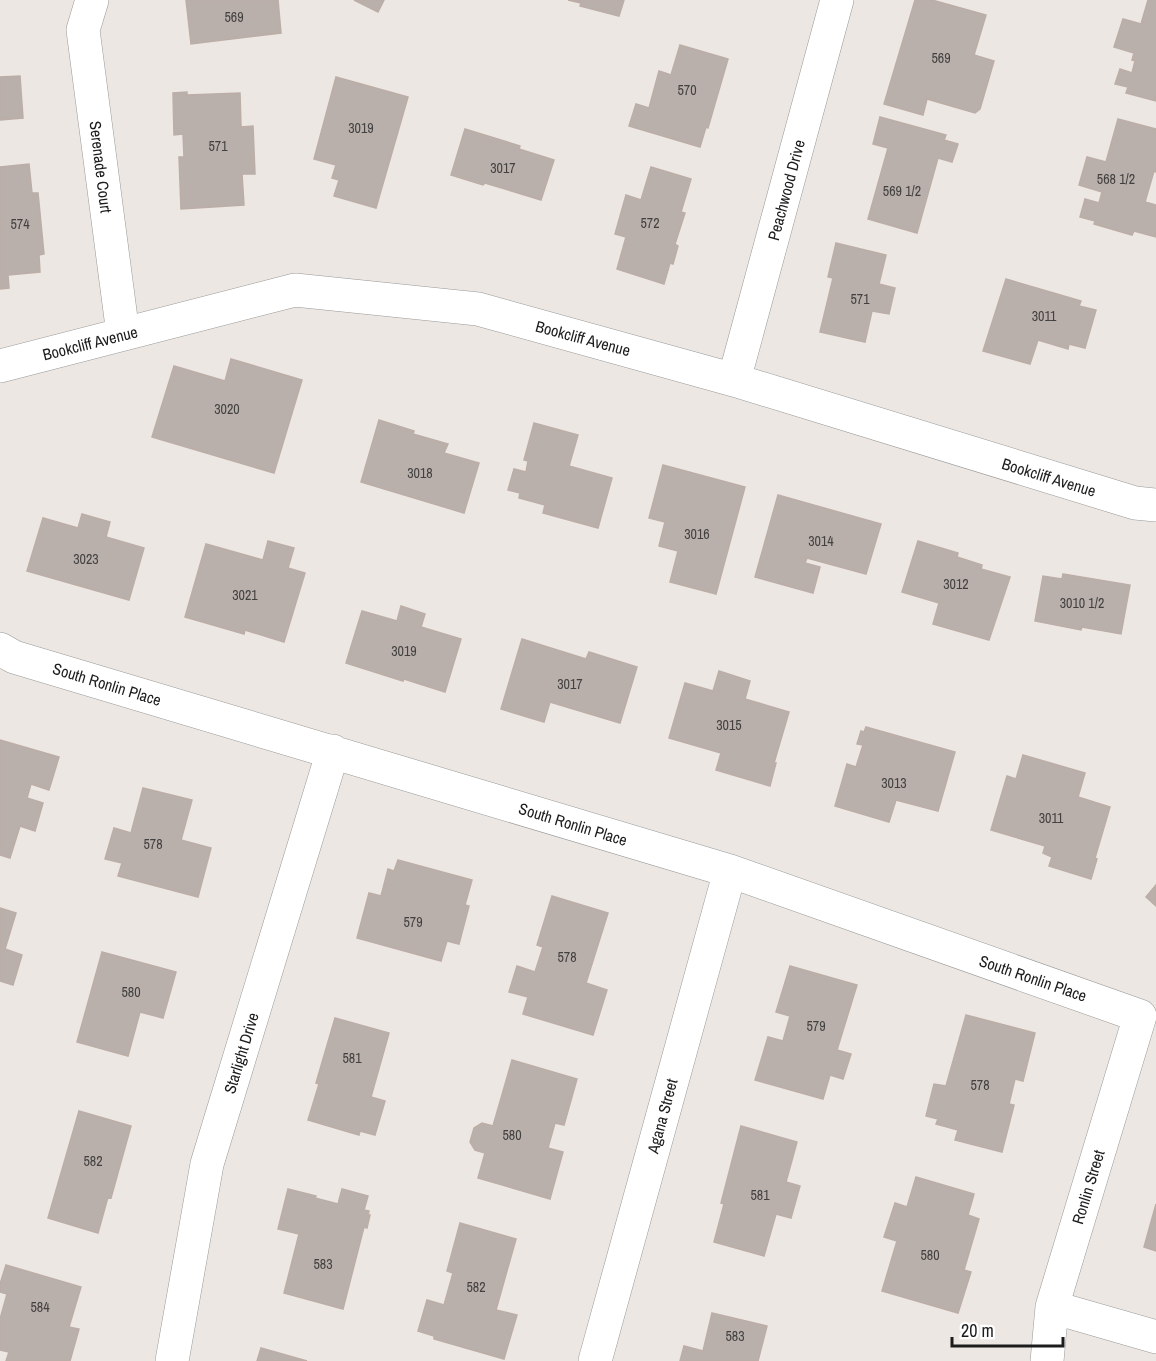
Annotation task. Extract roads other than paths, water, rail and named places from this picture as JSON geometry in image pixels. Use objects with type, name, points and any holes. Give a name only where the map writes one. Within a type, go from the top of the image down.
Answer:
[{"type":"street","name":"Serenade Court","points":[[92,0],[83,30],[123,334]]},
{"type":"street","name":"Peachwood Drive","points":[[734,380],[837,0]]},
{"type":"street","name":"Bookcliff Avenue","points":[[0,366],[295,290],[478,309],[734,380],[1135,503],[1156,506]]},
{"type":"street","name":"South Ronlin Place","points":[[0,649],[14,657],[730,872],[1140,1016]]},
{"type":"street","name":"Starlight Drive","points":[[171,1361],[207,1164],[333,751]]},
{"type":"street","name":"Agana Street","points":[[595,1361],[730,872]]},
{"type":"street","name":"Ronlin Street","points":[[1047,1361],[1052,1306],[1140,1016]]},
{"type":"street","points":[[1052,1306],[1156,1337]]}]
